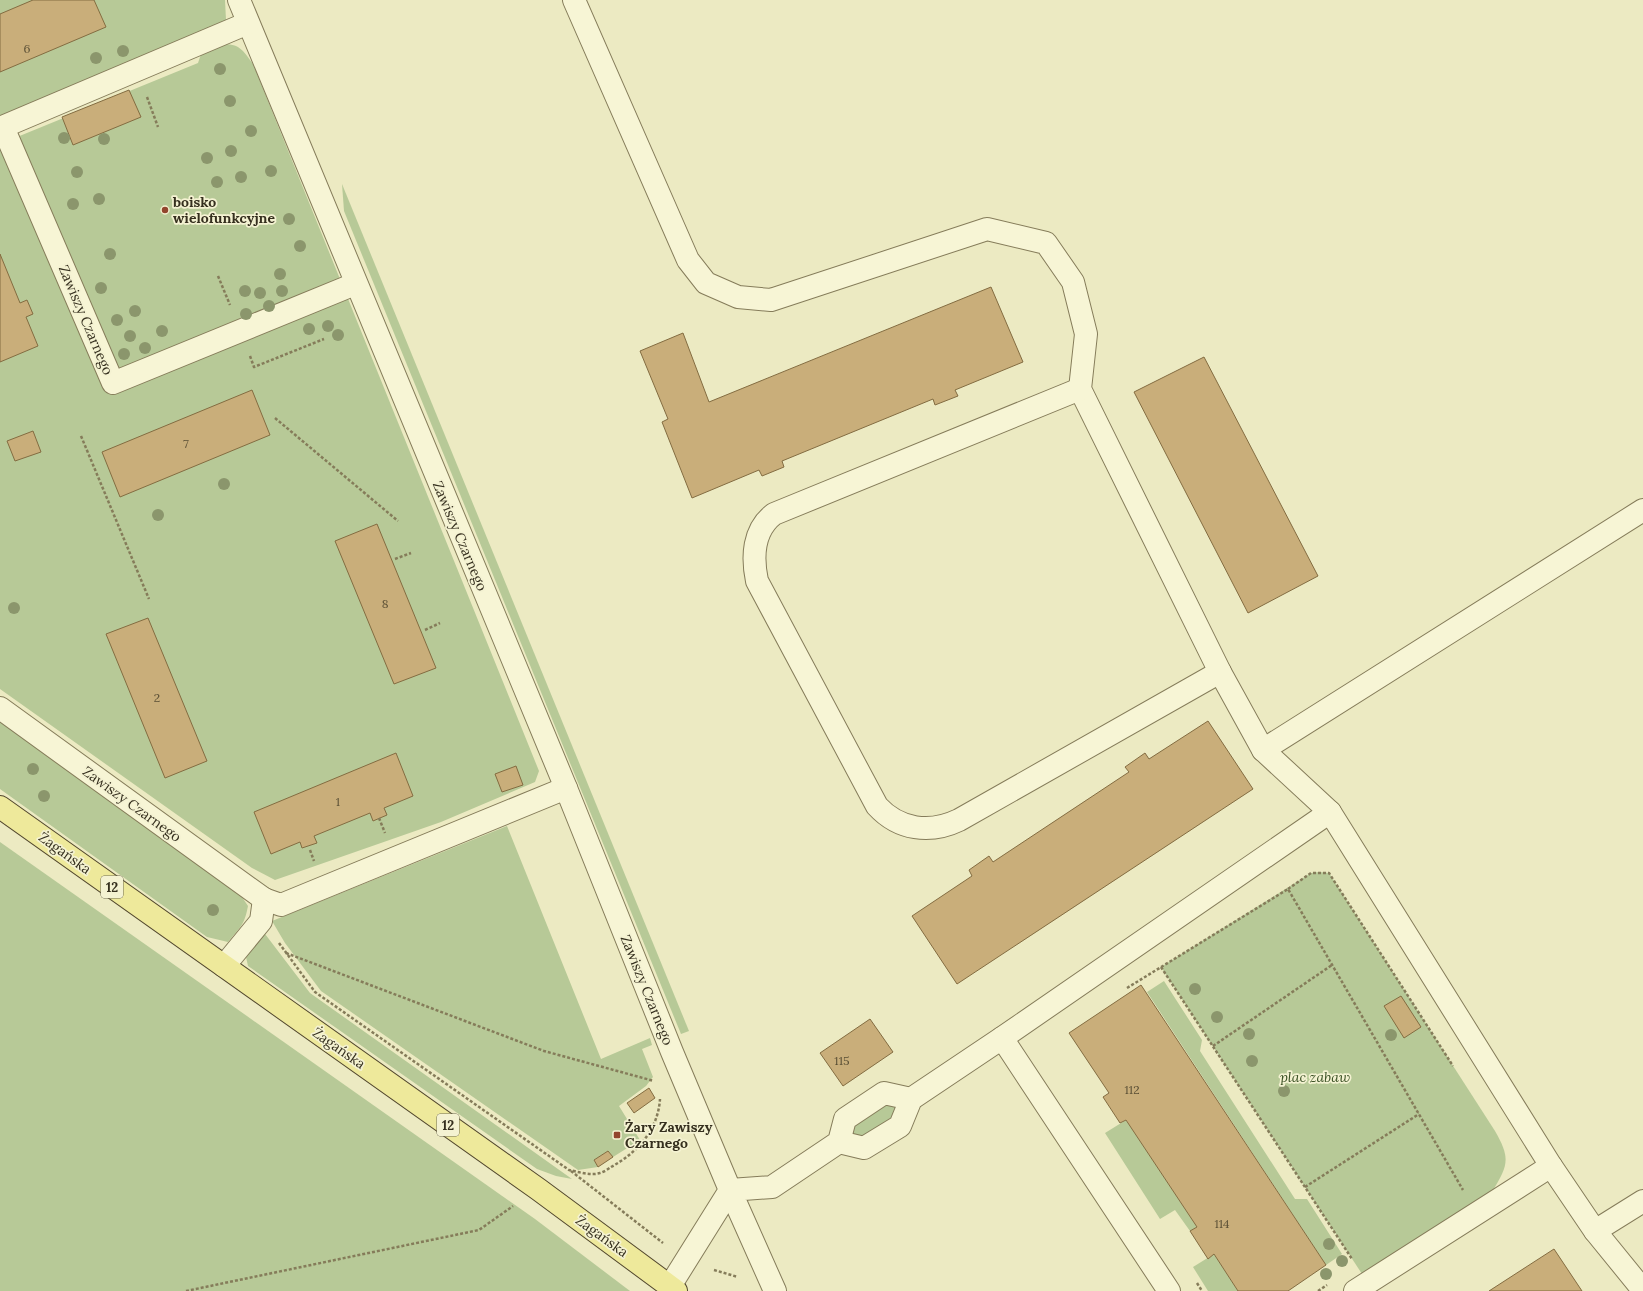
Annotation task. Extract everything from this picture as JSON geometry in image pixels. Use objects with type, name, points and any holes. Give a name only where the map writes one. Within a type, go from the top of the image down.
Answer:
[{"type":"main road","name":"Żagańska","points":[[0,807],[538,1189],[673,1289]]},
{"type":"street","name":"Zawiszy Czarnego","points":[[239,0],[355,284],[566,788],[672,1052],[730,1190],[775,1291]]},
{"type":"street","points":[[574,0],[688,260],[706,283],[738,297],[771,300],[987,229],[1046,243],[1073,282],[1086,334],[1080,389],[1220,672],[1263,750],[1330,812],[1551,1166],[1595,1231],[1643,1290]]},
{"type":"street","name":"Zawiszy Czarnego","points":[[248,24],[2,127],[113,383],[355,284]]},
{"type":"street","points":[[1080,389],[774,514],[767,520],[758,536],[754,566],[757,581],[877,806],[893,820],[916,827],[930,829],[946,826],[959,820],[1220,672]]},
{"type":"street","points":[[1263,750],[1640,518]]},
{"type":"street","name":"Zawiszy Czarnego","points":[[0,708],[264,899],[281,905],[566,788]]},
{"type":"street","points":[[839,1142],[864,1148],[900,1126],[912,1098],[1002,1038],[1330,812]]},
{"type":"street","points":[[224,966],[261,921],[264,899]]},
{"type":"street","points":[[1002,1038],[1170,1291]]},
{"type":"street","points":[[673,1289],[687,1262],[730,1190],[772,1187],[839,1142],[845,1119],[884,1092],[912,1098]]},
{"type":"street","points":[[1355,1291],[1551,1166]]},
{"type":"street","points":[[1595,1231],[1643,1201]]},
{"type":"path","points":[[254,367],[324,339]]},
{"type":"path","points":[[276,418],[398,521]]},
{"type":"path","points":[[81,436],[149,599]]},
{"type":"path","points":[[395,559],[411,554]]},
{"type":"path","points":[[425,630],[440,623]]},
{"type":"path","points":[[379,818],[386,835]]},
{"type":"path","points":[[310,850],[315,866]]},
{"type":"path","points":[[1123,991],[1288,888],[1311,872],[1329,873],[1456,1072]]},
{"type":"path","points":[[1288,888],[1467,1197]]},
{"type":"path","points":[[261,921],[315,992],[569,1170],[687,1262]]},
{"type":"path","points":[[286,953],[544,1051],[662,1083]]},
{"type":"path","points":[[1213,1046],[1332,965]]},
{"type":"path","points":[[1161,967],[1352,1260]]},
{"type":"path","points":[[569,1170],[584,1173],[600,1173],[621,1162],[639,1148],[651,1130],[660,1109],[661,1096]]},
{"type":"path","points":[[1305,1187],[1419,1114]]},
{"type":"path","points":[[186,1291],[480,1230],[538,1189]]},
{"type":"path","points":[[1318,1291],[1331,1283]]},
{"type":"green space","points":[[0,0],[225,0],[226,20],[216,29],[0,119]]},
{"type":"green space","points":[[221,44],[237,46],[253,64],[539,771],[535,782],[441,822],[275,880],[252,868],[0,689],[0,144],[198,63],[202,51]]},
{"type":"green space","points":[[342,184],[689,1031],[681,1034],[344,211]]},
{"type":"green space","points":[[0,721],[240,894],[248,906],[247,913],[241,926],[228,942],[207,937],[0,789]]},
{"type":"green space","points":[[507,826],[601,1059],[650,1038],[652,1045],[642,1049],[653,1077],[646,1086],[619,1106],[640,1140],[613,1157],[608,1151],[594,1160],[598,1167],[578,1170],[321,991],[285,943],[272,921]]},
{"type":"green space","points":[[0,842],[535,1219],[630,1291],[0,1291]]},
{"type":"green space","name":"plac zabaw","points":[[1311,873],[1329,873],[1495,1131],[1504,1149],[1506,1162],[1492,1192],[1364,1277],[1161,967]]},
{"type":"green space","points":[[262,930],[310,993],[572,1179],[556,1176],[537,1169],[248,966],[246,957]]},
{"type":"green space","points":[[1164,981],[1202,1040],[1200,1051],[1295,1199],[1307,1199],[1342,1254],[1326,1265],[1147,992]]},
{"type":"green space","points":[[887,1103],[902,1104],[894,1116],[862,1138],[848,1137],[855,1124]]},
{"type":"green space","points":[[1126,1120],[1197,1227],[1190,1231],[1175,1210],[1160,1219],[1105,1133]]},
{"type":"green space","points":[[1214,1254],[1238,1291],[1208,1291],[1193,1267]]},
{"type":"building","points":[[33,0],[94,0],[106,27],[0,72],[0,14]]},
{"type":"building","points":[[129,90],[141,117],[73,145],[62,117]]},
{"type":"building","points":[[0,254],[20,303],[27,300],[33,314],[26,317],[38,346],[0,362]]},
{"type":"building","points":[[991,287],[1023,362],[955,390],[958,396],[935,405],[933,399],[782,461],[784,467],[762,476],[759,470],[692,498],[662,422],[668,419],[640,351],[683,333],[709,402]]},
{"type":"building","points":[[1204,357],[1318,576],[1248,613],[1134,392]]},
{"type":"building","points":[[252,390],[270,435],[120,497],[102,452]]},
{"type":"building","points":[[33,431],[41,452],[15,461],[7,441]]},
{"type":"building","points":[[377,524],[436,668],[394,684],[335,541]]},
{"type":"building","points":[[148,618],[207,761],[165,778],[106,634]]},
{"type":"building","points":[[1208,721],[1253,789],[957,984],[912,916],[972,876],[969,870],[989,856],[993,862],[1129,772],[1125,767],[1145,753],[1149,759]]},
{"type":"building","points":[[396,753],[413,796],[384,808],[387,815],[373,821],[370,813],[314,836],[317,843],[302,848],[300,842],[271,854],[254,812]]},
{"type":"building","points":[[516,766],[523,785],[502,792],[495,774]]},
{"type":"building","points":[[1141,985],[1326,1265],[1288,1291],[1238,1291],[1214,1254],[1208,1259],[1190,1231],[1197,1227],[1126,1120],[1120,1123],[1103,1097],[1109,1093],[1069,1033]]},
{"type":"building","points":[[1401,996],[1421,1027],[1404,1038],[1384,1006]]},
{"type":"building","points":[[870,1019],[893,1052],[843,1086],[820,1053]]},
{"type":"building","points":[[649,1088],[655,1098],[634,1113],[627,1103]]},
{"type":"building","points":[[608,1151],[613,1157],[598,1167],[594,1160]]},
{"type":"building","points":[[1554,1249],[1582,1291],[1489,1291]]},
{"type":"place","name":"boisko wielofunkcyjne","points":[[165,210]]},
{"type":"place","name":"Żary Zawiszy Czarnego","points":[[617,1135]]}]
